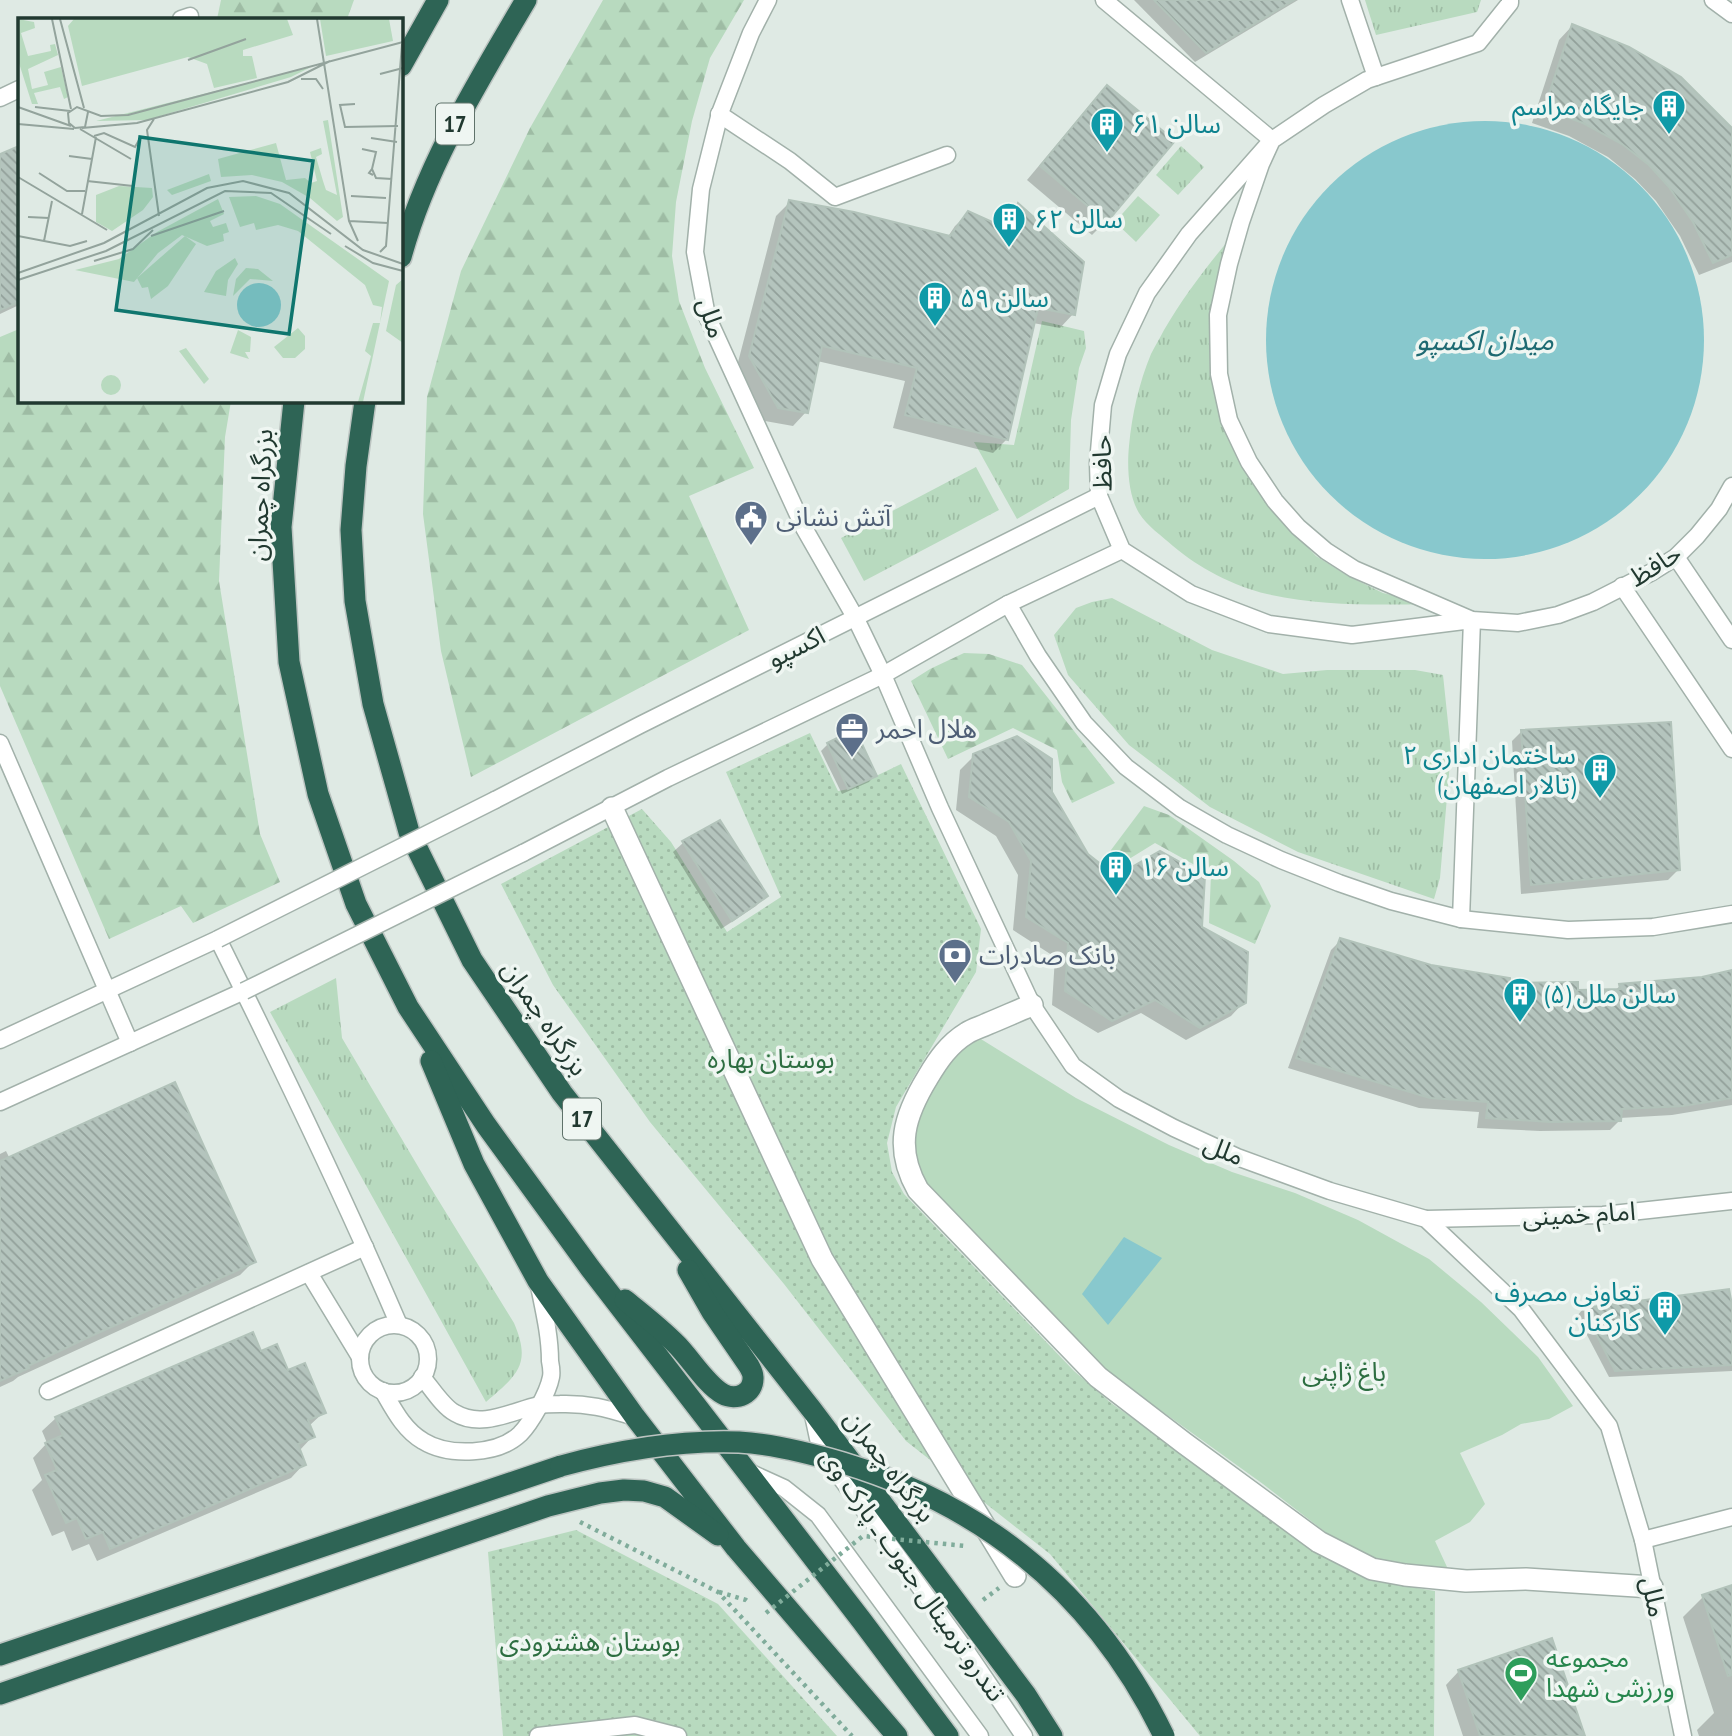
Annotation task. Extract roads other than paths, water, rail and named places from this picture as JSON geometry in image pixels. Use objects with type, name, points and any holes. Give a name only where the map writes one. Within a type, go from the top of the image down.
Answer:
[{"type":"highway","points":[[402,64],[438,0]]},
{"type":"highway","name":"17","points":[[402,253],[410,225],[458,117],[526,0]]},
{"type":"highway","name":"بزرگراه چمران","points":[[294,402],[281,527],[289,662],[318,794],[356,904],[408,1007],[485,1125],[590,1269],[948,1736]]},
{"type":"highway","name":"بزرگراه چمران","points":[[365,402],[351,530],[355,600],[373,704],[409,832],[472,960],[562,1093],[811,1410],[1026,1695],[1052,1736]]},
{"type":"highway","points":[[408,1007],[474,1164],[538,1281],[635,1417],[736,1548],[897,1736]]},
{"type":"highway","points":[[590,1269],[675,1343],[723,1394],[742,1396],[751,1388],[753,1377],[749,1366],[712,1312],[652,1207]]},
{"type":"highway","points":[[0,1654],[561,1466],[625,1451],[704,1442],[740,1442],[815,1455],[897,1482],[959,1512],[1016,1549],[1084,1612],[1142,1695],[1164,1736]]},
{"type":"highway","points":[[0,1694],[548,1506],[600,1493],[644,1491],[665,1497],[736,1548]]},
{"type":"street","points":[[612,808],[822,1259],[1015,1576]]},
{"type":"street","points":[[1032,1005],[968,1033],[952,1044],[938,1060],[916,1096],[909,1114],[904,1130],[905,1161],[918,1189],[1098,1377],[1319,1542],[1372,1569],[1466,1581],[1526,1579],[1652,1587]]},
{"type":"lane","name":"ملل","points":[[768,0],[751,33],[719,114],[701,189],[695,252],[706,316],[804,528],[855,617],[883,675],[940,808],[1032,1005],[1073,1066],[1119,1099],[1237,1157],[1330,1191],[1426,1219],[1521,1310],[1609,1426],[1643,1540],[1684,1736]]},
{"type":"lane","points":[[1104,0],[1272,140]]},
{"type":"lane","points":[[1350,0],[1376,77]]},
{"type":"lane","name":"حافظ","points":[[1510,0],[1478,43],[1367,80],[1272,140],[1189,234],[1147,293],[1118,354],[1103,405],[1098,463],[1099,496],[1122,550],[1191,594],[1269,624],[1352,635],[1472,620],[1518,622],[1558,615],[1593,602],[1676,557],[1719,509],[1732,486]]},
{"type":"lane","points":[[1713,0],[1732,14]]},
{"type":"lane","points":[[0,98],[18,89]]},
{"type":"lane","points":[[719,114],[790,160],[835,197],[947,155]]},
{"type":"lane","name":"حافظ","points":[[1272,140],[1241,222],[1218,314],[1219,374],[1229,420],[1249,462],[1275,501],[1298,527],[1326,551],[1354,569],[1472,620]]},
{"type":"lane","name":"اکسپو","points":[[0,1040],[218,939],[1099,496]]},
{"type":"lane","points":[[0,1102],[244,991],[668,778],[883,675],[1008,604],[1122,550]]},
{"type":"lane","points":[[1676,557],[1732,640]]},
{"type":"lane","points":[[1622,586],[1732,748]]},
{"type":"lane","points":[[1008,604],[1038,656],[1084,723],[1126,767],[1180,808],[1227,835],[1281,860],[1391,901],[1461,919],[1568,930],[1653,927],[1732,914]]},
{"type":"lane","points":[[1461,919],[1472,620]]},
{"type":"lane","points":[[0,743],[130,1043]]},
{"type":"lane","points":[[218,939],[365,1247],[398,1325]]},
{"type":"lane","name":"امام خمینی","points":[[1426,1219],[1603,1215],[1732,1201]]},
{"type":"lane","points":[[48,1391],[365,1247]]},
{"type":"lane","points":[[309,1273],[360,1357]]},
{"type":"lane","points":[[383,1391],[400,1421],[421,1440],[435,1448],[467,1452],[501,1444],[520,1434],[541,1404],[551,1377],[550,1339],[538,1281]]},
{"type":"lane","points":[[387,1325],[398,1325],[409,1328],[418,1335],[428,1355],[422,1377],[406,1391],[395,1393],[383,1391],[366,1378],[360,1357],[368,1336],[387,1325]]},
{"type":"lane","points":[[422,1377],[454,1413],[472,1419],[504,1416],[541,1404],[603,1407],[635,1417]]},
{"type":"lane","name":"تندرو ترمینال جنوب ـ پارک وی","points":[[811,1410],[819,1443],[838,1474],[1024,1736]]},
{"type":"lane","points":[[744,1470],[784,1488],[818,1515],[980,1736]]},
{"type":"lane","name":"ملل","points":[[1643,1540],[1732,1517]]},
{"type":"lane","points":[[538,1736],[635,1724],[678,1736]]},
{"type":"water","name":"میدان اکسپو","points":[[1485,121],[1528,125],[1569,138],[1607,158],[1640,185],[1667,218],[1687,256],[1700,297],[1704,340],[1700,383],[1687,424],[1667,462],[1640,495],[1607,522],[1569,542],[1528,555],[1485,559],[1442,555],[1401,542],[1363,522],[1330,495],[1303,462],[1283,424],[1270,383],[1266,340],[1270,297],[1283,256],[1303,218],[1330,185],[1363,158],[1401,138],[1442,125]]},
{"type":"water","points":[[1124,1237],[1162,1258],[1108,1325],[1082,1294]]},
{"type":"place","name":"جایگاه مراسم","points":[[1669,136]]},
{"type":"place","name":"سالن ۶۱","points":[[1107,154]]},
{"type":"place","name":"سالن ۶۲","points":[[1009,249]]},
{"type":"place","name":"سالن ۵۹","points":[[935,328]]},
{"type":"place","name":"آتش نشانی","points":[[751,547]]},
{"type":"place","name":"هلال احمر","points":[[852,759]]},
{"type":"place","name":"ساختمان اداری ۲ (تالار اصفهان)","points":[[1600,800]]},
{"type":"place","name":"سالن ۱۶","points":[[1116,897]]},
{"type":"place","name":"بانک صادرات","points":[[955,985]]},
{"type":"place","name":"(۵) سالن ملل","points":[[1520,1024]]},
{"type":"place","name":"تعاونی مصرف کارکنان","points":[[1665,1337]]},
{"type":"place","name":"مجموعه ورزشی شهدا","points":[[1521,1703]]},
{"type":"park label","name":"بوستان بهاره","points":[[771,1059]]},
{"type":"park label","name":"باغ ژاپنی","points":[[1344,1372]]},
{"type":"park label","name":"بوستان هشترودی","points":[[590,1642]]}]
